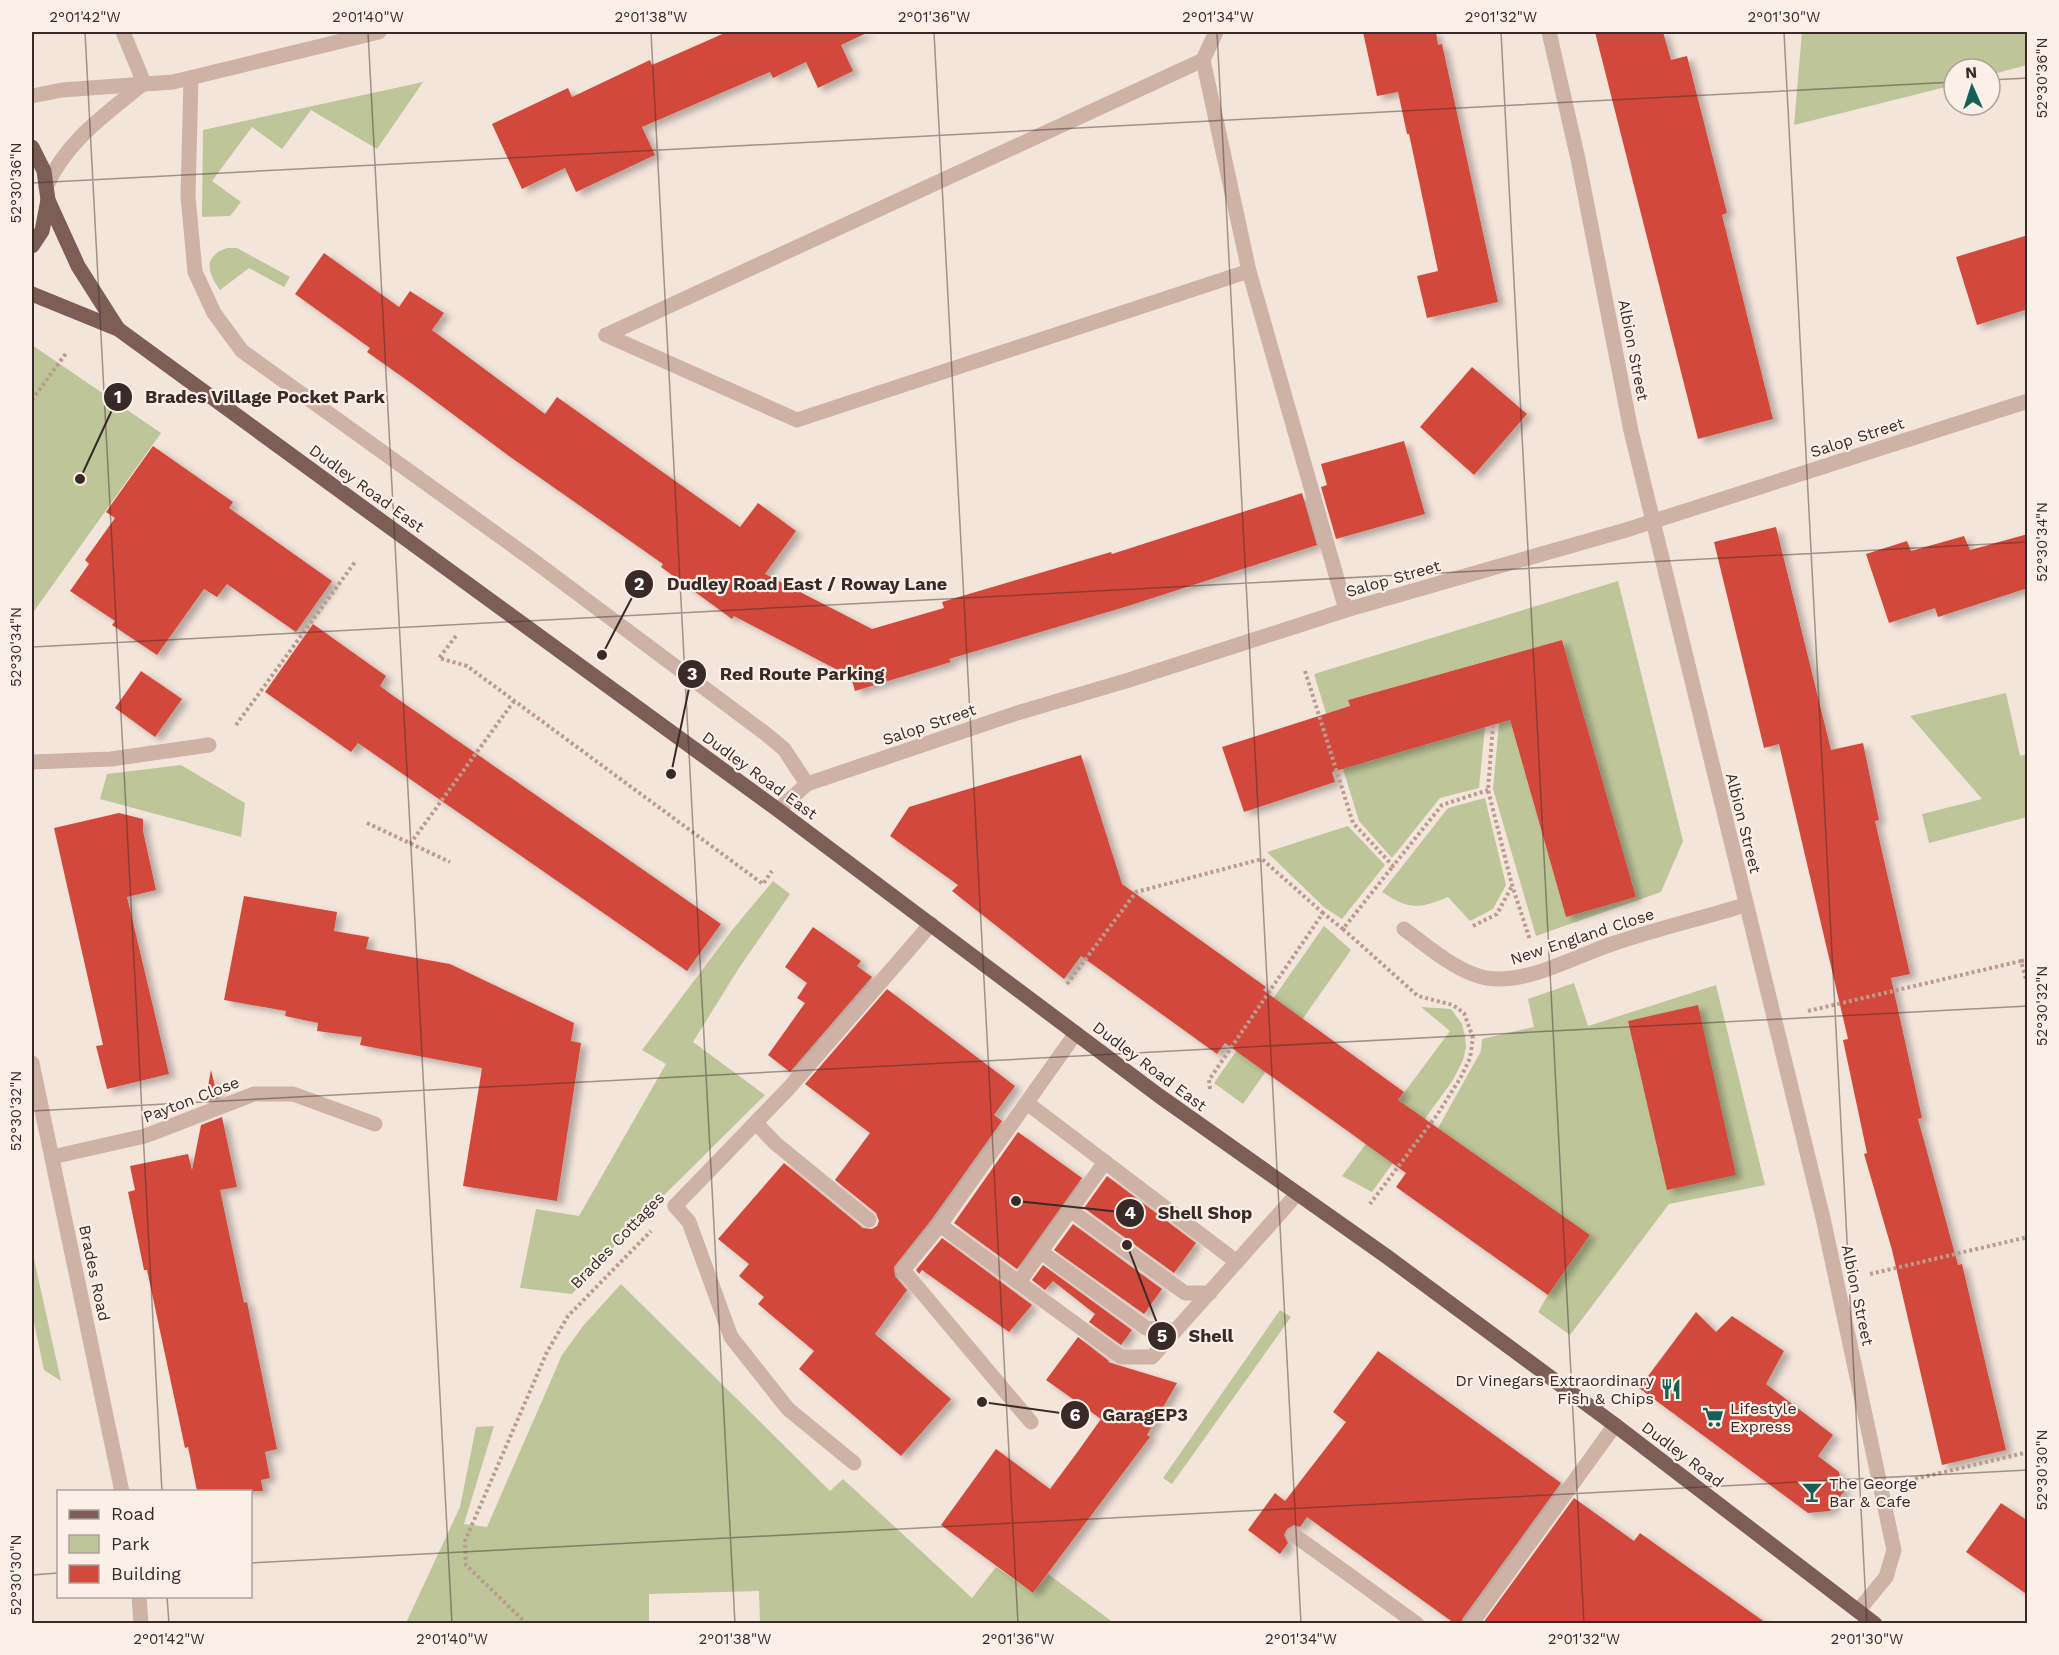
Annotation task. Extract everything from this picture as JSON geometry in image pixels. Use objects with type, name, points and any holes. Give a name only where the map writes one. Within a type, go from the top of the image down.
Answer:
[{"type":"main road","name":"Dudley Road East","points":[[32,147],[44,171],[47,194],[42,231],[32,246]]},
{"type":"main road","name":"Dudley Road East","points":[[47,194],[78,266],[118,329]]},
{"type":"main road","name":"Dudley Road East","points":[[32,294],[118,329],[778,810],[1207,1130],[1350,1231]]},
{"type":"main road","name":"Dudley Road","points":[[1350,1231],[1615,1425],[1875,1623]]},
{"type":"street","points":[[123,32],[144,83]]},
{"type":"street","points":[[32,96],[62,90],[173,82],[379,32]]},
{"type":"street","points":[[1216,32],[1203,60],[1250,271],[1346,610]]},
{"type":"street","name":"Albion Street","points":[[1548,32],[1578,159],[1631,431],[1837,1282],[1894,1550],[1886,1577],[1858,1611]]},
{"type":"street","points":[[1203,60],[606,335],[797,420],[1250,271]]},
{"type":"street","name":"Dudley Road East","points":[[191,78],[188,196],[195,272],[214,313],[242,351],[530,558],[766,734],[784,749],[807,784]]},
{"type":"street","points":[[47,194],[62,156],[87,129],[144,83]]},
{"type":"street","name":"Salop Street","points":[[778,810],[807,784],[1017,713],[1129,680],[1346,610],[1626,530],[2028,401]]},
{"type":"street","points":[[32,762],[111,759],[209,745]]},
{"type":"street","name":"New England Close","points":[[1404,929],[1458,968],[1485,978],[1507,979],[1540,971],[1618,942],[1745,905]]},
{"type":"street","name":"Brades Cottages","points":[[675,1206],[788,1089],[931,924]]},
{"type":"street","points":[[1031,1422],[903,1270],[940,1225],[1076,1033]]},
{"type":"street","name":"Brades Road","points":[[32,1063],[122,1490]]},
{"type":"street","name":"Payton Close","points":[[52,1157],[145,1136],[254,1094],[293,1094],[375,1124]]},
{"type":"street","points":[[1027,1103],[1237,1262]]},
{"type":"street","points":[[756,1123],[775,1143],[869,1220]]},
{"type":"street","points":[[1019,1282],[1105,1162]]},
{"type":"street","points":[[940,1225],[1121,1357],[1152,1357],[1297,1194]]},
{"type":"street","points":[[675,1206],[689,1221],[731,1337],[788,1409],[854,1462]]},
{"type":"street","points":[[1070,1210],[1185,1293],[1210,1293]]},
{"type":"street","points":[[1041,1252],[1146,1328],[1175,1330]]},
{"type":"street","points":[[1471,1623],[1615,1425]]},
{"type":"street","points":[[1294,1535],[1417,1623]]},
{"type":"street","points":[[139,1598],[141,1623]]},
{"type":"path","points":[[32,400],[67,352]]},
{"type":"path","points":[[209,745],[229,735],[355,562]]},
{"type":"path","points":[[456,636],[439,658],[467,666],[763,884],[772,872]]},
{"type":"path","points":[[1305,671],[1353,823],[1393,866]]},
{"type":"path","points":[[410,844],[514,701]]},
{"type":"path","points":[[1493,725],[1488,790],[1512,885],[1540,971]]},
{"type":"path","points":[[1342,929],[1442,806],[1488,790]]},
{"type":"path","points":[[367,823],[450,862]]},
{"type":"path","points":[[1047,1011],[1136,892],[1262,859],[1418,996],[1453,1005],[1464,1013],[1473,1038],[1470,1058],[1437,1115],[1350,1231]]},
{"type":"path","points":[[1473,926],[1497,914],[1512,885]]},
{"type":"path","points":[[1210,1092],[1209,1080],[1323,913]]},
{"type":"path","points":[[1774,1018],[2028,960]]},
{"type":"path","points":[[2021,961],[2028,987]]},
{"type":"path","name":"Brades Cottages","points":[[527,1623],[466,1565],[465,1540],[547,1352],[568,1316],[675,1206]]},
{"type":"path","points":[[1837,1282],[2028,1238]]},
{"type":"path","points":[[1880,1486],[2024,1453],[2028,1455]]},
{"type":"green space","points":[[1802,32],[2027,32],[2027,65],[2002,72],[2002,57],[1942,57],[1942,88],[1794,125]]},
{"type":"green space","points":[[423,82],[377,149],[311,110],[282,149],[252,127],[212,181],[241,202],[230,216],[202,217],[203,130]]},
{"type":"green space","points":[[227,248],[237,248],[290,277],[284,287],[249,268],[220,290],[212,277],[210,265],[214,255]]},
{"type":"green space","points":[[32,345],[161,433],[32,614]]},
{"type":"green space","points":[[1618,581],[1683,841],[1661,892],[1536,936],[1493,789],[1499,723],[1510,720],[1566,917],[1636,897],[1562,640],[1348,700],[1366,762],[1485,727],[1479,788],[1440,798],[1392,858],[1359,821],[1314,674]]},
{"type":"green space","points":[[2006,693],[2020,756],[2027,754],[2027,817],[1929,843],[1922,814],[1982,799],[1910,716]]},
{"type":"green space","points":[[181,765],[245,803],[241,837],[100,799],[107,774]]},
{"type":"green space","points":[[1485,798],[1506,885],[1493,909],[1470,921],[1448,897],[1429,904],[1414,906],[1400,902],[1382,892],[1448,808]]},
{"type":"green space","points":[[1348,826],[1385,865],[1342,919],[1325,908],[1267,852]]},
{"type":"green space","points":[[773,881],[790,894],[739,968],[693,1042],[765,1095],[627,1232],[572,1294],[520,1288],[536,1209],[579,1216],[666,1064],[642,1050],[733,929]]},
{"type":"green space","points":[[1324,926],[1351,950],[1243,1104],[1214,1083]]},
{"type":"green space","points":[[1574,983],[1588,1026],[1716,985],[1765,1185],[1669,1204],[1570,1335],[1538,1312],[1590,1235],[1438,1128],[1481,1051],[1482,1039],[1534,1027],[1528,999]]},
{"type":"green space","points":[[1421,1007],[1451,1009],[1462,1024],[1465,1036],[1466,1047],[1463,1060],[1453,1080],[1372,1192],[1342,1176],[1450,1031]]},
{"type":"green space","points":[[32,1250],[61,1381],[44,1370],[32,1313]]},
{"type":"green space","points":[[621,1284],[830,1491],[843,1479],[972,1598],[996,1567],[1033,1593],[1048,1574],[1114,1623],[760,1623],[759,1591],[649,1594],[649,1623],[406,1623],[460,1507],[476,1427],[494,1426],[464,1524],[487,1527],[562,1355],[583,1326]]},
{"type":"green space","points":[[1280,1310],[1291,1317],[1172,1484],[1163,1478]]},
{"type":"building","points":[[727,32],[869,32],[841,45],[853,71],[818,88],[806,62],[773,78],[770,72],[642,127],[655,155],[576,192],[565,168],[522,189],[492,124],[568,88],[572,97],[650,60],[652,65]]},
{"type":"building","points":[[1363,32],[1436,32],[1438,45],[1442,44],[1498,302],[1427,318],[1417,276],[1438,271],[1409,134],[1407,134],[1398,92],[1377,96]]},
{"type":"building","points":[[1595,32],[1663,32],[1671,60],[1687,56],[1727,213],[1722,215],[1773,419],[1698,439]]},
{"type":"building","points":[[2028,235],[2028,309],[1977,325],[1956,257]]},
{"type":"building","points":[[324,253],[399,307],[410,291],[444,313],[432,330],[545,414],[557,397],[740,527],[758,503],[796,531],[765,574],[872,629],[944,608],[942,602],[1111,552],[1112,554],[1302,493],[1317,545],[1128,606],[949,659],[951,662],[855,691],[851,677],[734,616],[732,619],[661,567],[663,564],[509,456],[367,352],[370,348],[295,294]]},
{"type":"building","points":[[1472,367],[1527,414],[1474,475],[1420,427]]},
{"type":"building","points":[[1404,441],[1425,514],[1336,539],[1321,487],[1327,485],[1321,464]]},
{"type":"building","points":[[153,446],[233,502],[229,508],[332,581],[296,632],[227,584],[217,597],[204,589],[157,655],[112,625],[115,621],[70,591],[89,564],[85,560],[115,518],[106,512]]},
{"type":"building","points":[[1776,527],[1831,750],[1863,743],[1879,820],[1875,821],[1910,974],[1891,978],[1922,1118],[1918,1119],[1958,1265],[1962,1264],[2006,1450],[1942,1465],[1892,1250],[1864,1154],[1867,1153],[1843,1040],[1848,1039],[1779,744],[1764,748],[1714,542]]},
{"type":"building","points":[[2028,534],[2028,588],[1938,617],[1935,608],[1889,623],[1866,554],[1907,541],[1911,551],[1964,536],[1970,550]]},
{"type":"building","points":[[313,624],[386,676],[380,686],[392,695],[721,924],[687,971],[358,743],[351,752],[265,692]]},
{"type":"building","points":[[1562,640],[1636,897],[1566,917],[1510,720],[1332,772],[1335,782],[1244,812],[1222,747],[1350,706],[1348,700]]},
{"type":"building","points":[[141,671],[182,699],[155,737],[115,708]]},
{"type":"building","points":[[1081,755],[1122,884],[1266,987],[1263,990],[1404,1092],[1398,1100],[1590,1235],[1548,1295],[1396,1187],[1406,1173],[1225,1043],[1217,1054],[1081,956],[1064,979],[952,891],[958,885],[890,836],[909,807]]},
{"type":"building","points":[[119,813],[143,819],[143,831],[156,890],[127,897],[169,1074],[107,1089],[96,1046],[103,1045],[54,828]]},
{"type":"building","points":[[244,896],[337,912],[334,931],[369,937],[366,949],[450,964],[574,1023],[571,1041],[581,1043],[557,1201],[463,1186],[482,1068],[360,1045],[362,1037],[317,1031],[318,1023],[285,1016],[286,1011],[224,1000]]},
{"type":"building","points":[[813,927],[861,961],[857,966],[872,977],[790,1072],[768,1055],[805,1003],[797,998],[807,983],[785,967]]},
{"type":"building","points":[[887,989],[1015,1086],[994,1115],[1002,1121],[932,1219],[894,1267],[895,1276],[907,1290],[875,1334],[951,1399],[901,1456],[799,1369],[814,1351],[758,1304],[764,1297],[739,1276],[749,1264],[718,1239],[784,1163],[863,1228],[872,1229],[877,1226],[879,1221],[876,1213],[835,1180],[870,1133],[805,1084]]},
{"type":"building","points":[[1698,1005],[1736,1175],[1667,1190],[1628,1021]]},
{"type":"building","points":[[211,1070],[218,1098],[205,1102]]},
{"type":"building","points":[[222,1117],[237,1187],[220,1190],[244,1303],[247,1302],[277,1449],[265,1452],[270,1478],[261,1480],[263,1491],[197,1490],[188,1447],[185,1448],[128,1192],[135,1190],[130,1166],[188,1154],[192,1170],[201,1125]]},
{"type":"building","points":[[1018,1132],[1082,1178],[1017,1269],[954,1223]]},
{"type":"building","points":[[1107,1176],[1196,1243],[1174,1273],[1084,1208]]},
{"type":"building","points":[[1073,1224],[1162,1289],[1144,1314],[1054,1250]]},
{"type":"building","points":[[942,1238],[1032,1305],[1009,1332],[922,1270],[919,1274],[916,1270]]},
{"type":"building","points":[[1043,1265],[1132,1330],[1121,1345],[1089,1322],[1095,1314],[1053,1281],[1045,1290],[1032,1280]]},
{"type":"building","points":[[1696,1312],[1716,1332],[1732,1316],[1784,1351],[1766,1384],[1833,1435],[1818,1456],[1839,1472],[1844,1491],[1830,1511],[1808,1513],[1639,1388]]},
{"type":"building","points":[[1078,1337],[1108,1362],[1177,1383],[1147,1435],[1150,1437],[1033,1593],[941,1525],[996,1449],[1050,1489],[1076,1454],[1101,1419],[1046,1380]]},
{"type":"building","points":[[1378,1351],[1561,1483],[1461,1623],[1454,1623],[1307,1517],[1300,1527],[1294,1525],[1287,1529],[1284,1535],[1288,1543],[1280,1554],[1248,1530],[1275,1493],[1285,1501],[1346,1422],[1333,1412]]},
{"type":"building","points":[[1574,1498],[1634,1541],[1640,1533],[1766,1623],[1483,1623]]},
{"type":"building","points":[[2001,1503],[2028,1521],[2028,1595],[1966,1552]]},
{"type":"place","name":"Brades Village Pocket Park","points":[[80,479]]},
{"type":"place","name":"Dudley Road East / Roway Lane","points":[[602,655]]},
{"type":"place","name":"Red Route Parking","points":[[671,774]]},
{"type":"place","name":"Shell Shop","points":[[1016,1201]]},
{"type":"place","name":"Shell","points":[[1127,1245]]},
{"type":"place","name":"Dr Vinegars Extraordinary Fish & Chips","points":[[1671,1389]]},
{"type":"place","name":"GaragEP3","points":[[982,1402]]},
{"type":"place","name":"Lifestyle Express","points":[[1713,1417]]},
{"type":"place","name":"The George Bar & Cafe","points":[[1812,1492]]}]
